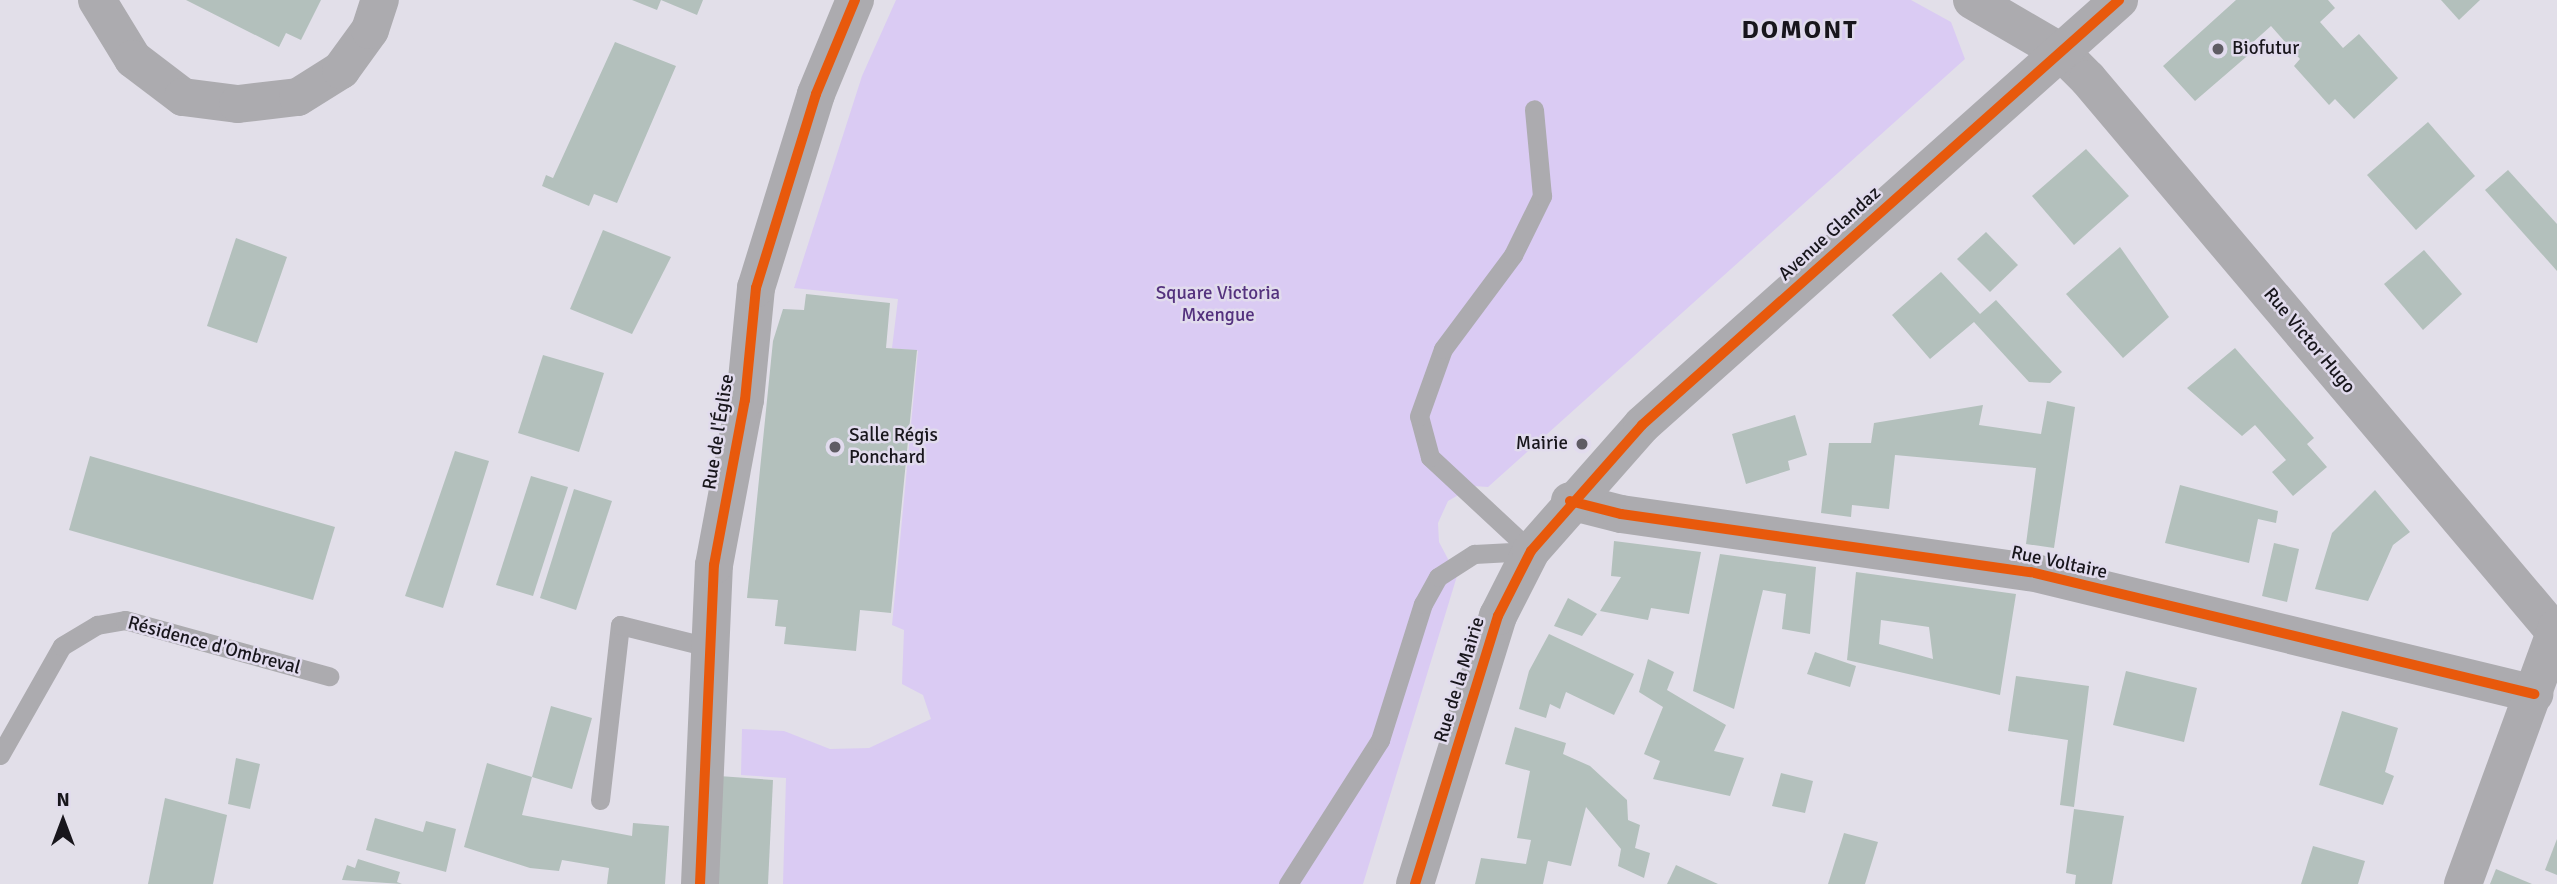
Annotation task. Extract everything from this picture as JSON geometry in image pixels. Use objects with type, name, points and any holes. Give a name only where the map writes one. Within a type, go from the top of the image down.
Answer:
[{"type":"street","points":[[97,0],[133,59],[183,97],[238,104],[298,97],[341,70],[370,30],[380,0]]},
{"type":"street","name":"Rue de l'Église","points":[[700,884],[708,647],[714,565],[745,400],[756,288],[816,94],[855,0]]},
{"type":"street","name":"Rue Victor Hugo","points":[[1972,0],[2061,52],[2556,629]]},
{"type":"street","name":"Avenue Glandaz","points":[[1570,501],[1642,425],[2119,0]]},
{"type":"street","name":"Rue de la Mairie","points":[[1415,884],[1499,616],[1531,551],[1570,501]]},
{"type":"street","name":"Rue Voltaire","points":[[1570,501],[1621,514],[2031,572],[2534,694]]},
{"type":"street","points":[[2463,884],[2556,629]]},
{"type":"lane","points":[[1531,551],[1430,457],[1419,416],[1443,349],[1514,255],[1542,196],[1534,109]]},
{"type":"lane","points":[[1288,884],[1380,740],[1423,604],[1438,577],[1474,554],[1531,551]]},
{"type":"lane","name":"Résidence d'Ombreval","points":[[0,755],[62,646],[97,625],[125,620],[329,676]]},
{"type":"lane","points":[[600,800],[620,625],[708,647]]},
{"type":"green space","name":"Square Victoria Mxengue","points":[[896,0],[1911,0],[1951,22],[1965,59],[1488,487],[1474,486],[1448,501],[1438,523],[1439,542],[1457,576],[1363,884],[783,884],[786,778],[741,775],[742,729],[784,731],[830,749],[869,748],[931,719],[923,695],[902,684],[904,630],[892,625],[918,351],[892,348],[898,299],[794,288],[862,76]]},
{"type":"building","points":[[186,0],[321,0],[301,40],[286,33],[279,47]]},
{"type":"building","points":[[632,0],[661,0],[657,10]]},
{"type":"building","points":[[661,0],[703,0],[697,15]]},
{"type":"building","points":[[2236,0],[2328,0],[2335,8],[2320,22],[2343,48],[2359,34],[2398,78],[2354,119],[2335,99],[2329,105],[2294,66],[2300,59],[2271,26],[2252,43],[2253,51],[2195,101],[2163,66]]},
{"type":"building","points":[[2441,0],[2480,0],[2459,20]]},
{"type":"building","points":[[615,42],[676,66],[617,203],[594,194],[589,206],[542,186],[546,175],[553,178]]},
{"type":"building","points":[[2428,122],[2475,176],[2416,230],[2367,175]]},
{"type":"building","points":[[2086,149],[2129,196],[2074,245],[2032,196]]},
{"type":"building","points":[[2508,170],[2557,224],[2557,271],[2485,190]]},
{"type":"building","points":[[603,230],[671,257],[632,334],[570,309]]},
{"type":"building","points":[[1986,232],[2018,265],[1990,292],[1957,259]]},
{"type":"building","points":[[236,238],[287,257],[257,343],[207,326]]},
{"type":"building","points":[[2120,247],[2169,317],[2123,358],[2066,294]]},
{"type":"building","points":[[2424,250],[2462,294],[2423,330],[2384,284]]},
{"type":"building","points":[[1941,272],[1980,314],[1996,300],[2062,372],[2050,383],[2029,382],[1974,322],[1930,359],[1892,315]]},
{"type":"building","name":"Salle Régis Ponchard","points":[[806,294],[890,303],[886,348],[917,350],[891,613],[860,610],[856,651],[784,644],[786,627],[775,626],[778,600],[747,598],[773,341],[783,309],[804,310]]},
{"type":"building","points":[[2235,348],[2314,438],[2307,444],[2327,467],[2293,496],[2272,472],[2286,460],[2255,425],[2242,436],[2187,388]]},
{"type":"building","points":[[543,355],[604,373],[579,452],[518,433]]},
{"type":"building","points":[[2047,401],[2075,407],[2054,548],[2026,544],[2036,468],[1895,455],[1889,509],[1852,505],[1851,517],[1821,513],[1829,443],[1871,443],[1874,423],[1983,405],[1979,425],[2041,434]]},
{"type":"building","points":[[1795,415],[1807,455],[1788,461],[1790,470],[1746,484],[1732,434]]},
{"type":"building","points":[[455,451],[489,461],[443,608],[405,596]]},
{"type":"building","points":[[90,456],[335,527],[313,600],[69,530]]},
{"type":"building","points":[[531,476],[568,487],[533,596],[496,585]]},
{"type":"building","points":[[2180,485],[2278,511],[2276,523],[2258,519],[2249,563],[2165,543]]},
{"type":"building","points":[[574,489],[612,501],[576,610],[540,598]]},
{"type":"building","points":[[2375,490],[2410,532],[2393,545],[2368,601],[2315,589],[2332,533]]},
{"type":"building","points":[[1614,541],[1701,552],[1689,614],[1651,608],[1648,620],[1600,611],[1621,577],[1611,576]]},
{"type":"building","points":[[2274,543],[2299,549],[2287,602],[2262,596]]},
{"type":"building","points":[[1720,554],[1816,567],[1810,634],[1782,629],[1786,594],[1763,590],[1734,709],[1693,691]]},
{"type":"building","points":[[1856,572],[2016,594],[2000,695],[1847,660]],"holes":[[[1881,620],[1929,627],[1933,659],[1879,644]]]},
{"type":"building","points":[[1568,598],[1597,614],[1582,636],[1554,626]]},
{"type":"building","points":[[1549,634],[1634,674],[1614,715],[1566,692],[1560,709],[1550,704],[1546,718],[1519,709],[1529,671]]},
{"type":"building","points":[[1815,652],[1856,666],[1850,687],[1807,674]]},
{"type":"building","points":[[1648,659],[1674,672],[1667,690],[1726,725],[1714,751],[1744,758],[1730,796],[1653,779],[1660,761],[1644,754],[1663,707],[1639,692]]},
{"type":"building","points":[[2126,671],[2197,688],[2184,742],[2113,725]]},
{"type":"building","points":[[2016,676],[2089,686],[2074,807],[2060,805],[2068,740],[2008,731]]},
{"type":"building","points":[[551,706],[592,718],[572,789],[532,777]]},
{"type":"building","points":[[2342,711],[2398,728],[2385,772],[2394,776],[2383,805],[2319,785]]},
{"type":"building","points":[[1515,727],[1566,743],[1563,754],[1590,766],[1627,800],[1628,820],[1640,825],[1635,848],[1650,853],[1644,878],[1618,866],[1621,849],[1586,807],[1571,866],[1548,861],[1543,884],[1475,884],[1481,858],[1526,864],[1531,840],[1517,838],[1530,771],[1505,764]]},
{"type":"building","points":[[236,758],[260,764],[250,809],[228,804]]},
{"type":"building","points":[[487,763],[532,777],[522,815],[632,836],[633,823],[669,826],[665,884],[607,884],[609,868],[562,860],[559,871],[530,868],[464,847]]},
{"type":"building","points":[[1781,773],[1813,781],[1805,813],[1772,806]]},
{"type":"building","points":[[719,776],[773,780],[768,884],[714,884]]},
{"type":"building","points":[[165,798],[227,815],[213,884],[148,884]]},
{"type":"building","points":[[2074,809],[2124,816],[2112,884],[2075,884],[2076,875],[2066,873]]},
{"type":"building","points":[[375,818],[423,832],[426,821],[456,829],[446,872],[366,850]]},
{"type":"building","points":[[1844,833],[1878,842],[1865,884],[1828,884]]},
{"type":"building","points":[[2557,839],[2557,875],[2545,870]]},
{"type":"building","points":[[2313,846],[2365,861],[2358,884],[2301,884]]},
{"type":"building","points":[[358,859],[400,872],[397,882],[402,884],[342,880],[347,865],[355,868]]},
{"type":"building","points":[[1676,865],[1718,884],[1667,884]]},
{"type":"building","points":[[2496,869],[2532,884],[2490,884]]},
{"type":"cycle path","points":[[700,884],[714,565],[745,400],[756,288],[816,94],[855,0]]},
{"type":"cycle path","points":[[1415,884],[1498,616],[1531,551],[1642,425],[2119,0]]},
{"type":"cycle path","points":[[1570,501],[1621,514],[2031,572],[2534,694]]},
{"type":"place","name":"Biofutur","points":[[2218,49]]},
{"type":"place","name":"Mairie","points":[[1582,444]]},
{"type":"place","name":"Salle Régis Ponchard","points":[[835,447]]},
{"type":"district","name":"DOMONT","points":[[1800,31]]}]
